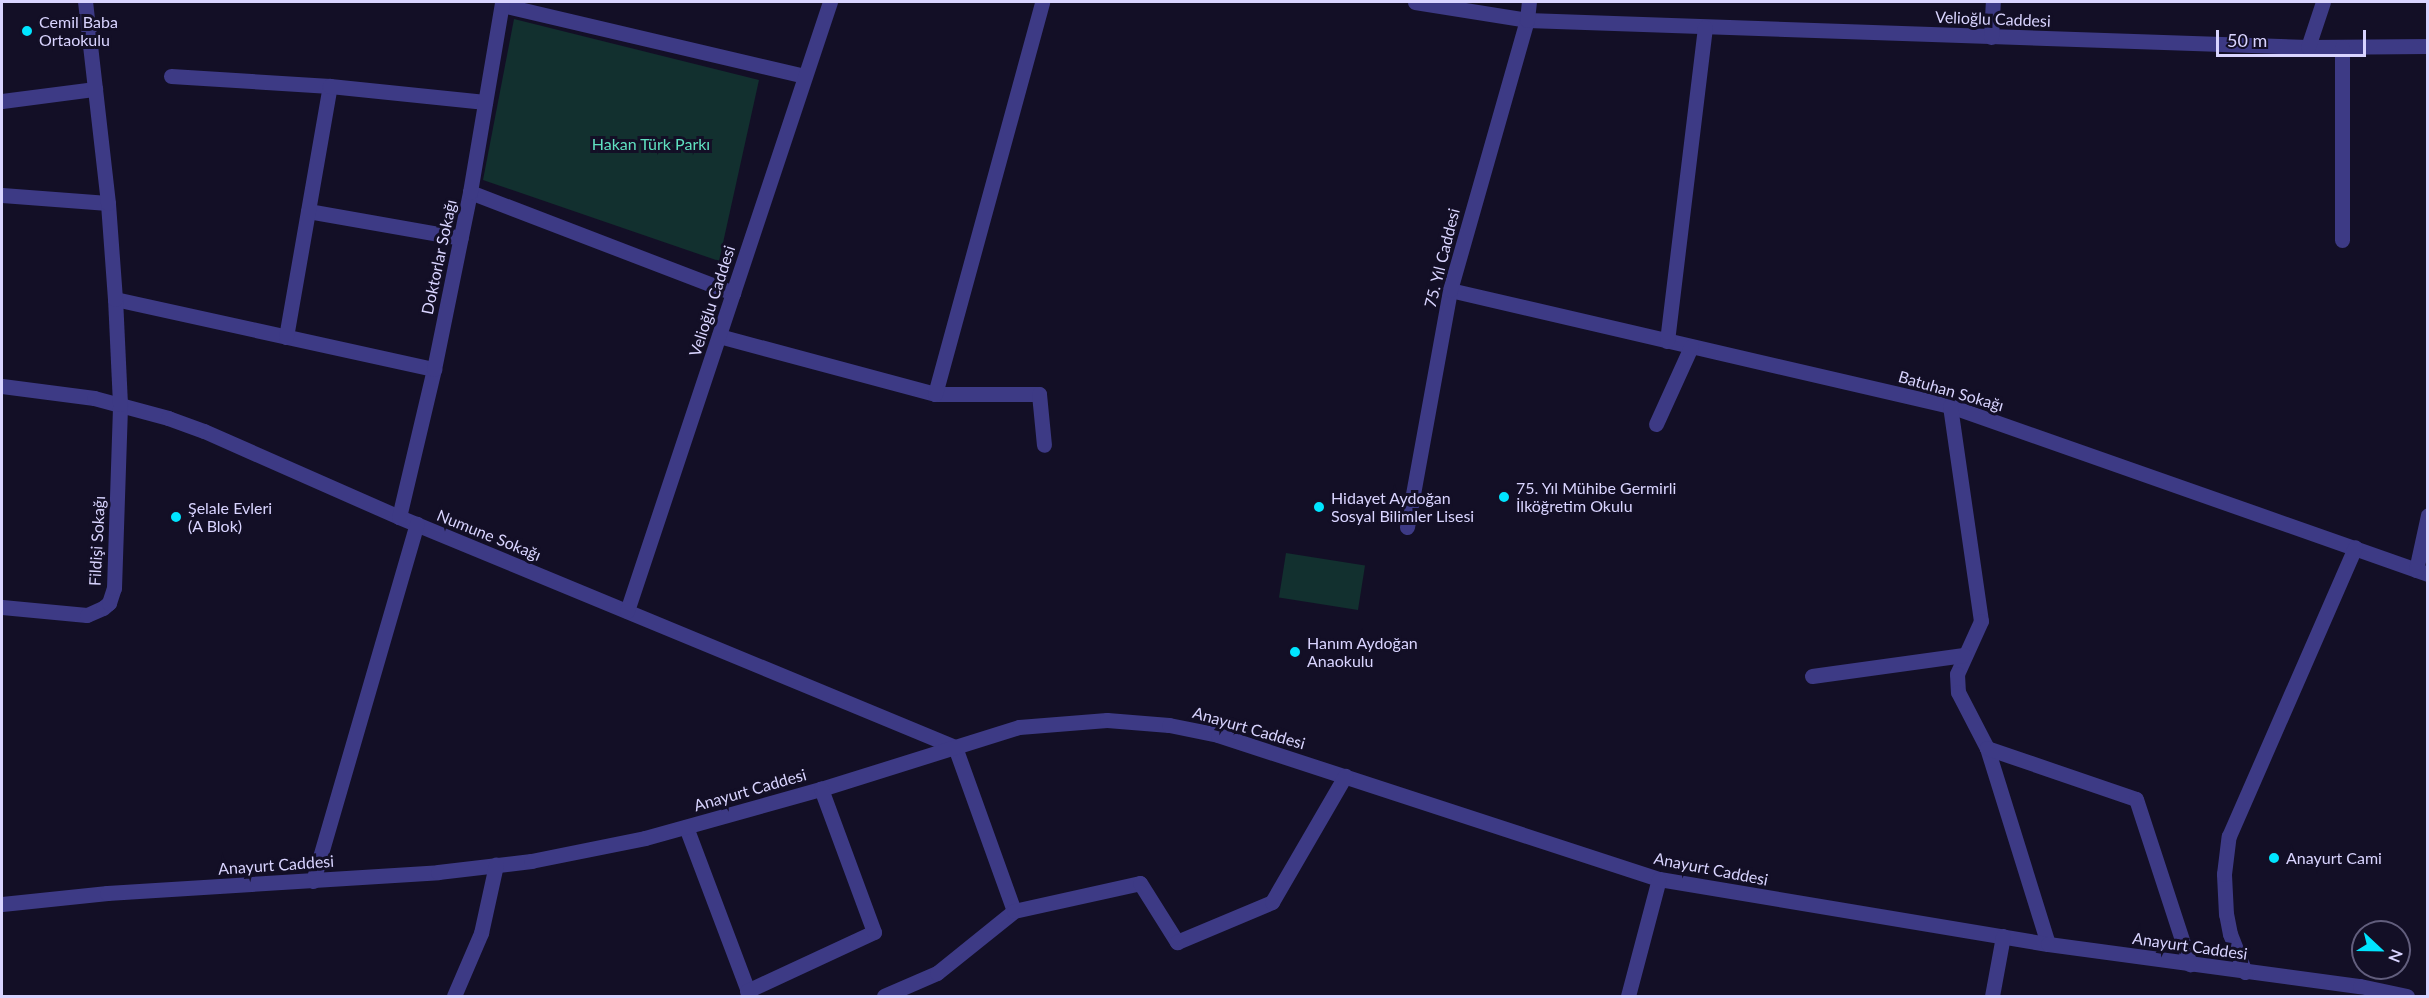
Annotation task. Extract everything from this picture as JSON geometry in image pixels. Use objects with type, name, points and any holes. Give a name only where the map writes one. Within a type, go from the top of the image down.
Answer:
[{"type":"street","points":[[86,2],[108,203],[120,405]]},
{"type":"street","name":"Velioğlu Caddesi","points":[[627,611],[830,2]]},
{"type":"street","points":[[935,394],[1042,2]]},
{"type":"street","name":"Velioğlu Caddesi","points":[[1415,2],[1527,21],[2308,48],[2427,46]]},
{"type":"street","name":"75. Yıl Caddesi","points":[[1407,527],[1450,290],[1527,21],[1529,2]]},
{"type":"street","points":[[1991,37],[1993,2]]},
{"type":"street","points":[[2308,48],[2323,2]]},
{"type":"street","points":[[502,3],[805,76]]},
{"type":"street","name":"Doktorlar Sokağı","points":[[399,517],[434,369],[461,238],[502,3]]},
{"type":"street","points":[[1666,341],[1705,27]]},
{"type":"street","points":[[2342,47],[2342,240]]},
{"type":"street","points":[[171,76],[330,86],[485,102]]},
{"type":"street","points":[[286,338],[330,86]]},
{"type":"street","points":[[2,101],[95,89]]},
{"type":"street","points":[[470,192],[733,293]]},
{"type":"street","points":[[2,195],[108,203]]},
{"type":"street","points":[[308,211],[461,238]]},
{"type":"street","name":"Batuhan Sokağı","points":[[1450,290],[1950,406],[2422,572]]},
{"type":"street","points":[[115,299],[434,369]]},
{"type":"street","points":[[719,336],[935,394],[1039,394],[1044,445]]},
{"type":"street","points":[[1656,424],[1691,347]]},
{"type":"street","name":"Numune Sokağı","points":[[2,387],[56,392],[120,405],[204,431],[399,517],[955,747]]},
{"type":"street","name":"Fildişi Sokağı","points":[[2,607],[87,615],[96,613],[109,603],[114,588],[120,405]]},
{"type":"street","points":[[1950,406],[1981,621],[1964,655],[1958,675],[1958,692],[1987,748],[2048,944]]},
{"type":"street","points":[[2422,572],[2427,515]]},
{"type":"street","points":[[313,881],[417,524]]},
{"type":"street","points":[[2245,972],[2230,934],[2225,903],[2224,874],[2229,836],[2355,547]]},
{"type":"street","points":[[1812,676],[1964,655]]},
{"type":"street","name":"Anayurt Caddesi","points":[[2,904],[107,892],[313,881],[496,865],[588,850],[686,827],[821,789],[1019,727],[1048,723],[1138,722],[1218,735],[1659,879],[2048,944],[2360,986],[2407,996]]},
{"type":"street","points":[[955,747],[1014,911]]},
{"type":"street","points":[[1987,748],[2136,799],[2190,964]]},
{"type":"street","points":[[884,996],[937,974],[1014,911],[1140,882],[1177,942],[1272,902],[1345,776]]},
{"type":"street","points":[[686,827],[748,994],[874,932],[821,789]]},
{"type":"street","points":[[454,996],[481,933],[496,865]]},
{"type":"street","points":[[1628,996],[1659,879]]},
{"type":"street","points":[[1992,996],[2003,936]]},
{"type":"green space","name":"Hakan Türk Parkı","points":[[514,19],[759,80],[719,261],[483,180]]},
{"type":"green space","points":[[1286,553],[1365,566],[1358,610],[1279,597]]},
{"type":"place","name":"Cemil Baba Ortaokulu","points":[[27,31]]},
{"type":"place","name":"75. Yıl Mühibe Germirli İlköğretim Okulu","points":[[1504,497]]},
{"type":"place","name":"Hidayet Aydoğan Sosyal Bilimler Lisesi","points":[[1319,507]]},
{"type":"place","name":"Şelale Evleri (A Blok)","points":[[176,517]]},
{"type":"place","name":"Hanım Aydoğan Anaokulu","points":[[1295,652]]},
{"type":"place","name":"Anayurt Cami","points":[[2274,858]]}]
